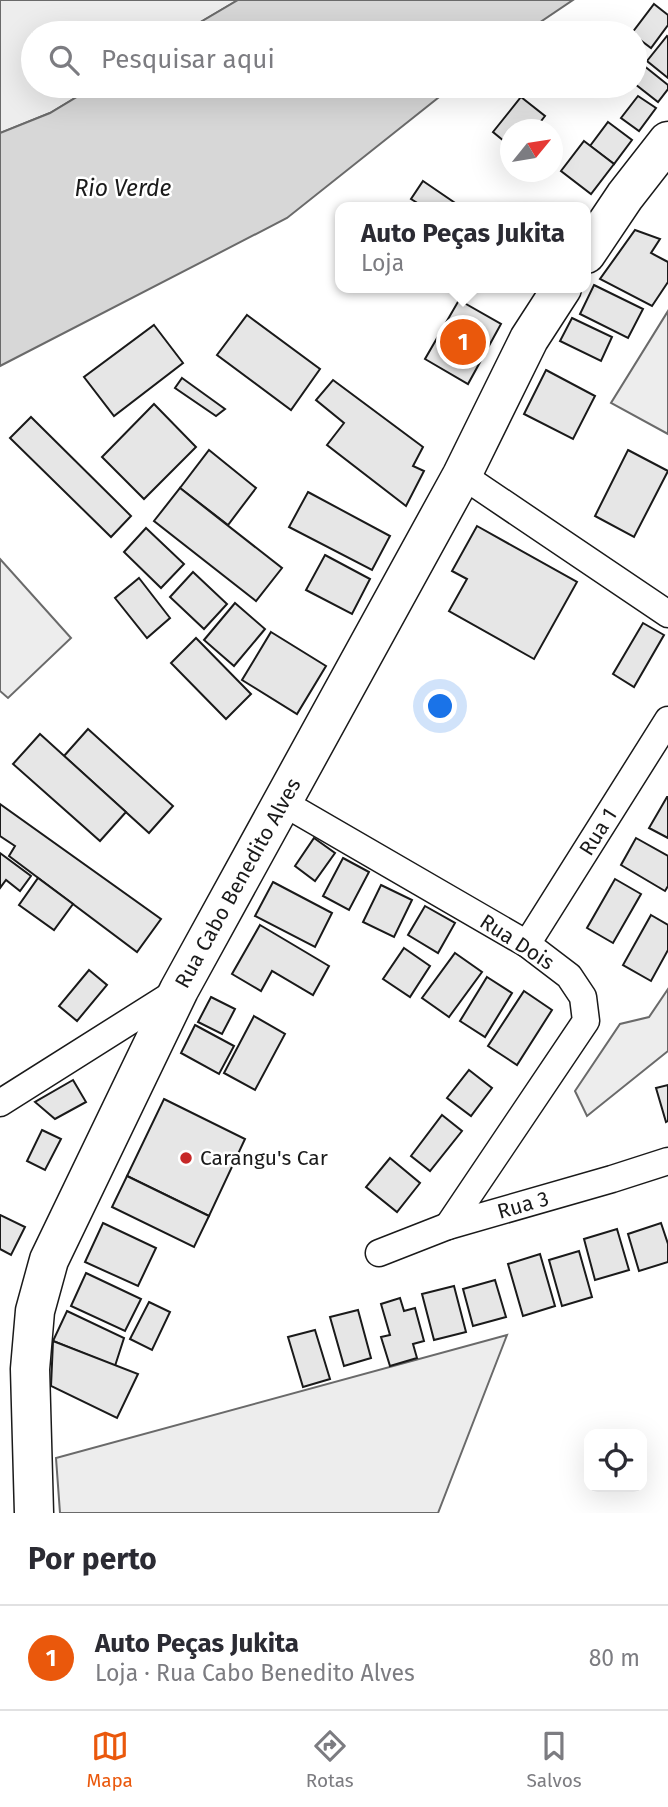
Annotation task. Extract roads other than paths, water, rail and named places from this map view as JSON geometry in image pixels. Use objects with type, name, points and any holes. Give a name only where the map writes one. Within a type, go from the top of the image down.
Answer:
[{"type":"main road","points":[[591,247],[668,141]]},
{"type":"main road","name":"Rua Cabo Benedito Alves","points":[[34,1513],[30,1369],[35,1311],[49,1260],[179,990],[462,475],[529,339],[559,293]]},
{"type":"street","points":[[462,475],[668,614]]},
{"type":"street","name":"Rua 1","points":[[527,944],[668,720]]},
{"type":"street","name":"Rua Dois","points":[[282,802],[527,944],[569,976],[583,997],[586,1021],[448,1226]]},
{"type":"street","points":[[0,1103],[179,990]]},
{"type":"street","name":"Rua 3","points":[[379,1253],[448,1226],[612,1180],[668,1161]]},
{"type":"water","points":[[238,0],[573,0],[542,21],[202,21]]},
{"type":"water","name":"Rio Verde","points":[[75,98],[438,98],[287,218],[0,366],[0,133],[50,113]]},
{"type":"place","name":"Auto Peças Jukita","points":[[463,342]]},
{"type":"place","name":"Carangu's Car","points":[[186,1158]]}]
